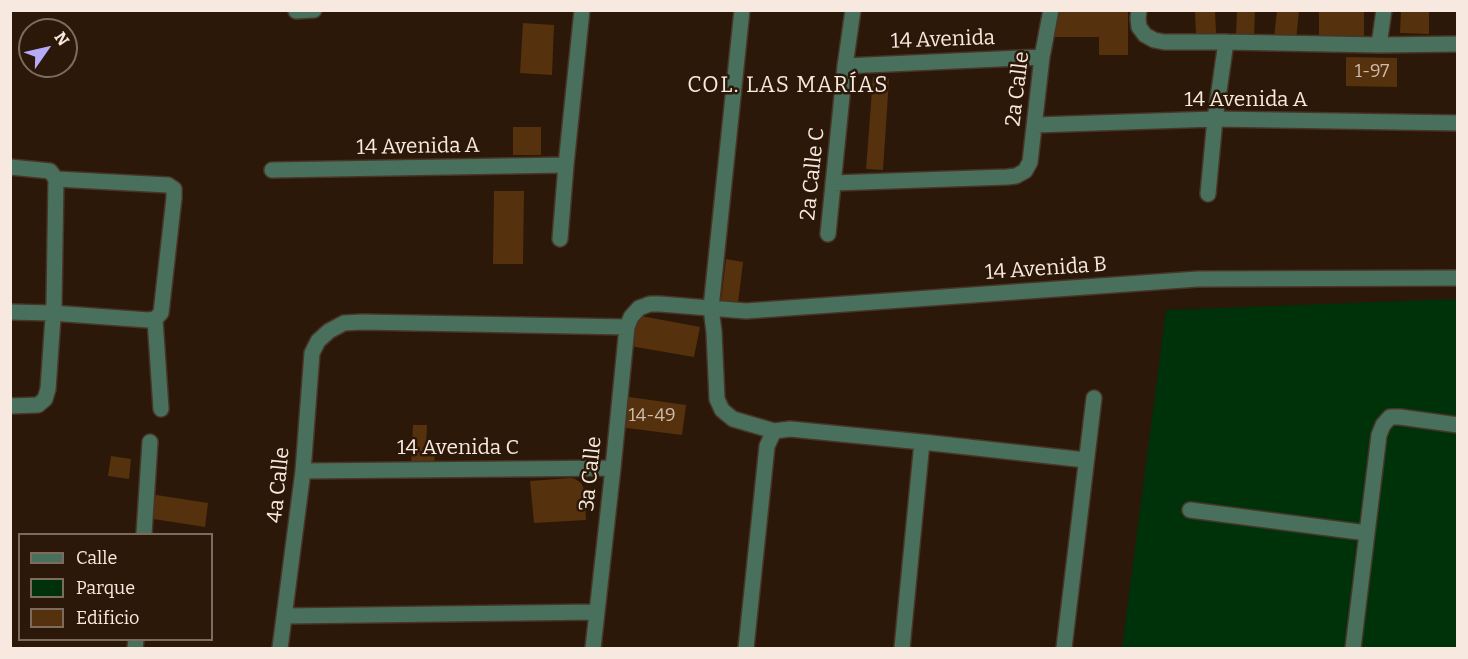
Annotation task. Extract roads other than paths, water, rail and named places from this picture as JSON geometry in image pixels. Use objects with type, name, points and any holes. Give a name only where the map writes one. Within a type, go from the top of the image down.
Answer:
[{"type":"street","points":[[296,11],[314,10]]},
{"type":"street","points":[[560,240],[582,10]]},
{"type":"street","points":[[742,10],[711,308],[717,399],[722,410],[733,419],[774,431],[790,429],[1086,460]]},
{"type":"street","name":"2a Calle C","points":[[828,234],[853,10]]},
{"type":"street","name":"2a Calle","points":[[833,183],[1016,176],[1024,171],[1030,162],[1042,57],[1051,10]]},
{"type":"street","points":[[1139,10],[1139,27],[1154,40],[1164,42],[1458,44]]},
{"type":"street","points":[[1379,45],[1384,10]]},
{"type":"street","points":[[1208,194],[1215,119],[1226,42]]},
{"type":"street","name":"14 Avenida","points":[[845,66],[1042,57]]},
{"type":"street","name":"14 Avenida A","points":[[1035,125],[1215,119],[1458,123]]},
{"type":"street","name":"14 Avenida A","points":[[272,170],[566,165]]},
{"type":"street","points":[[10,167],[50,171],[56,179],[54,303],[48,388],[45,399],[38,405],[10,406]]},
{"type":"street","points":[[10,312],[148,320],[155,319],[161,313],[174,189],[168,185],[56,179]]},
{"type":"street","name":"14 Avenida B","points":[[639,308],[650,304],[660,304],[746,311],[1198,279],[1458,278]]},
{"type":"street","name":"3a Calle","points":[[593,648],[627,327],[631,317],[639,308]]},
{"type":"street","points":[[155,319],[161,409]]},
{"type":"street","name":"4a Calle","points":[[280,648],[303,471],[312,353],[318,341],[329,331],[344,323],[362,322],[627,327]]},
{"type":"street","points":[[1064,648],[1094,398]]},
{"type":"street","points":[[1353,648],[1379,435],[1383,425],[1390,417],[1400,417],[1458,425]]},
{"type":"street","points":[[746,648],[767,446],[774,431]]},
{"type":"street","points":[[144,533],[150,442]]},
{"type":"street","points":[[902,648],[922,442]]},
{"type":"street","name":"14 Avenida C","points":[[303,471],[613,468]]},
{"type":"street","points":[[1190,510],[1367,533]]},
{"type":"street","points":[[285,616],[597,612]]},
{"type":"district","name":"COL. LAS MARÍAS","points":[[788,86]]}]
